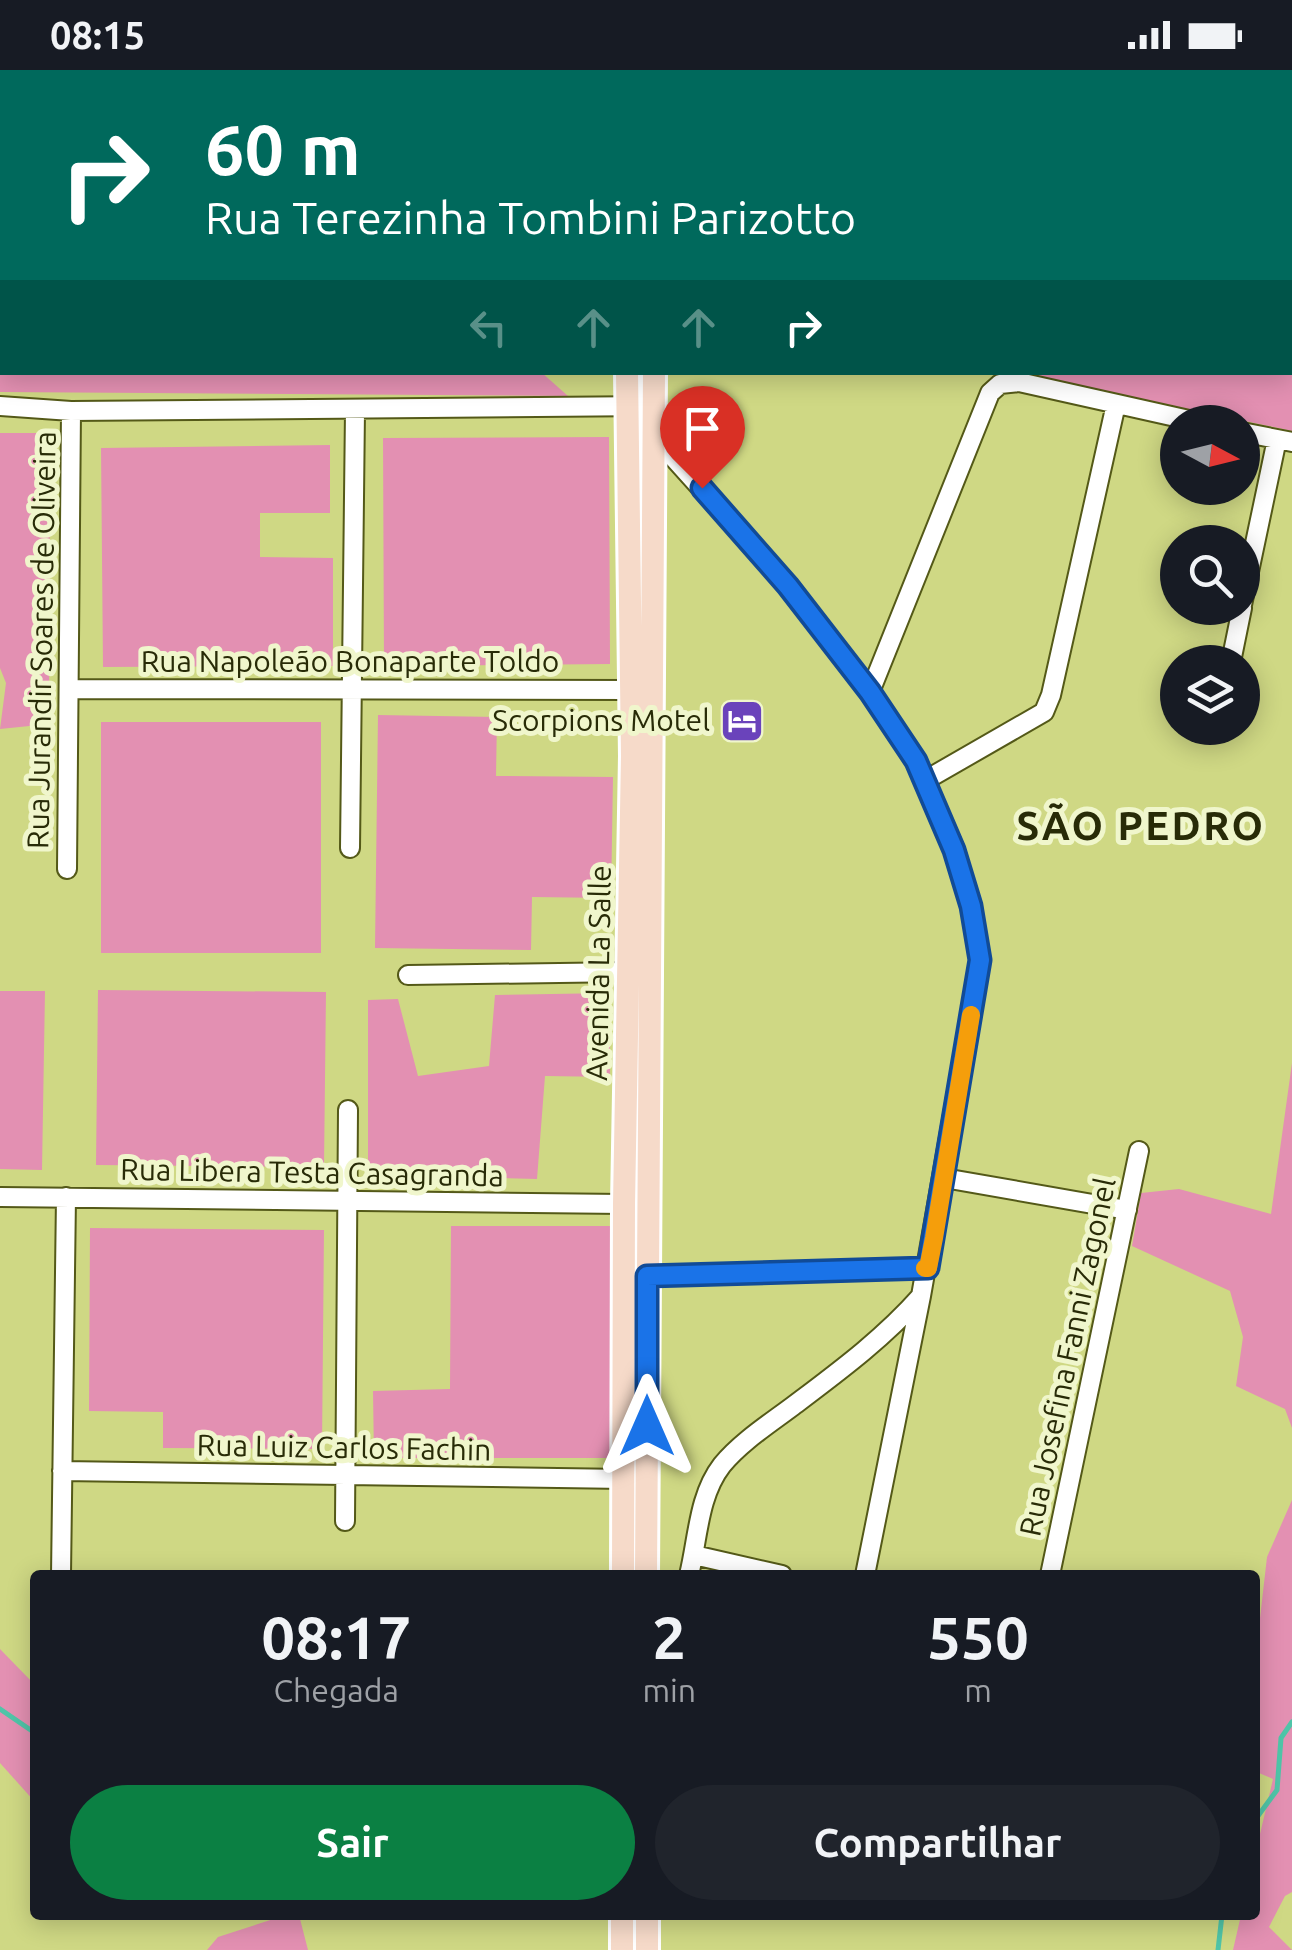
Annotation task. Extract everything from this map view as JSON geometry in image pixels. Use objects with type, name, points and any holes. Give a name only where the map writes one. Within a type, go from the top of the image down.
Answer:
[{"type":"main road","name":"Avenida La Salle","points":[[628,375],[632,690],[643,756],[628,972],[647,1276],[646,1570]]},
{"type":"main road","name":"Avenida La Salle","points":[[623,1570],[624,1204],[638,1112],[654,375]]},
{"type":"main road","points":[[622,1920],[622,1950]]},
{"type":"main road","points":[[647,1920],[647,1950]]},
{"type":"street","points":[[870,692],[990,393],[1000,384],[1019,382],[1160,414]]},
{"type":"street","points":[[924,780],[1044,712],[1051,696],[1116,404]]},
{"type":"street","points":[[0,406],[71,411],[654,406]]},
{"type":"street","points":[[350,848],[355,410]]},
{"type":"street","name":"Rua Jurandir Soares de Oliveira","points":[[67,869],[71,411]]},
{"type":"street","points":[[653,435],[788,586],[870,692],[916,761],[954,850],[971,906],[980,960],[928,1268],[866,1570]]},
{"type":"street","points":[[1260,535],[1284,440]]},
{"type":"street","name":"Rua Napoleão Bonaparte Toldo","points":[[69,690],[632,690]]},
{"type":"street","points":[[408,975],[628,972]]},
{"type":"street","points":[[346,1521],[348,1110]]},
{"type":"street","name":"Rua Josefina Fanni Zagonel","points":[[1051,1570],[1140,1151]]},
{"type":"street","points":[[944,1178],[1127,1210]]},
{"type":"street","name":"Rua Libera Testa Casagranda","points":[[0,1196],[624,1204]]},
{"type":"street","points":[[61,1570],[66,1197]]},
{"type":"street","points":[[647,1276],[928,1268]]},
{"type":"street","points":[[690,1570],[702,1505],[722,1466],[756,1434],[898,1322],[921,1296]]},
{"type":"street","name":"Rua Luiz Carlos Fachin","points":[[62,1472],[624,1479]]},
{"type":"street","points":[[694,1555],[760,1570]]},
{"type":"shaded area","points":[[0,375],[544,375],[568,396],[0,392]]},
{"type":"shaded area","points":[[1027,375],[1292,375],[1292,431],[1260,424],[1260,405],[1169,405]]},
{"type":"shaded area","points":[[0,433],[50,433],[49,724],[0,729],[6,683],[0,668]]},
{"type":"shaded area","points":[[609,437],[610,664],[384,666],[383,438]]},
{"type":"shaded area","points":[[330,445],[330,513],[260,513],[260,557],[333,558],[333,666],[103,667],[101,448]]},
{"type":"shaded area","points":[[378,715],[497,717],[496,776],[613,777],[611,898],[532,897],[531,950],[375,948]]},
{"type":"shaded area","points":[[101,722],[321,722],[321,953],[101,953]]},
{"type":"shaded area","points":[[98,990],[326,992],[324,1167],[96,1165]]},
{"type":"shaded area","points":[[0,991],[45,991],[42,1170],[0,1169]]},
{"type":"shaded area","points":[[610,993],[610,1077],[545,1076],[537,1179],[368,1175],[368,1000],[398,999],[418,1076],[489,1066],[495,995]]},
{"type":"shaded area","points":[[1292,1063],[1292,1428],[1285,1409],[1236,1386],[1243,1337],[1230,1291],[1132,1246],[1141,1193],[1179,1189],[1271,1214]]},
{"type":"shaded area","points":[[451,1226],[610,1226],[610,1458],[374,1458],[373,1391],[450,1389]]},
{"type":"shaded area","points":[[90,1228],[324,1230],[322,1449],[163,1448],[163,1412],[89,1411]]},
{"type":"shaded area","points":[[1292,1500],[1292,1892],[1285,1896],[1269,1927],[1292,1950],[1233,1950],[1240,1920],[1260,1920],[1260,1834],[1273,1779],[1260,1773],[1260,1618],[1267,1557]]},
{"type":"shaded area","points":[[0,1649],[30,1680],[30,1796],[0,1763]]},
{"type":"shaded area","points":[[271,1920],[300,1920],[308,1950],[207,1950],[218,1937]]},
{"type":"waterway","points":[[0,1709],[30,1730]]},
{"type":"waterway","points":[[1260,1813],[1277,1790],[1281,1738],[1292,1722]]},
{"type":"waterway","points":[[1218,1950],[1221,1920]]},
{"type":"slow traffic","points":[[925,1268],[934,1238],[971,1015]]},
{"type":"place","name":"Scorpions Motel","points":[[742,721]]},
{"type":"district","name":"SÃO PEDRO","points":[[1141,826]]},
{"type":"route","points":[[647,1426],[647,1276],[928,1268],[980,960],[971,906],[954,850],[916,761],[870,692],[788,586],[702,488]]}]
